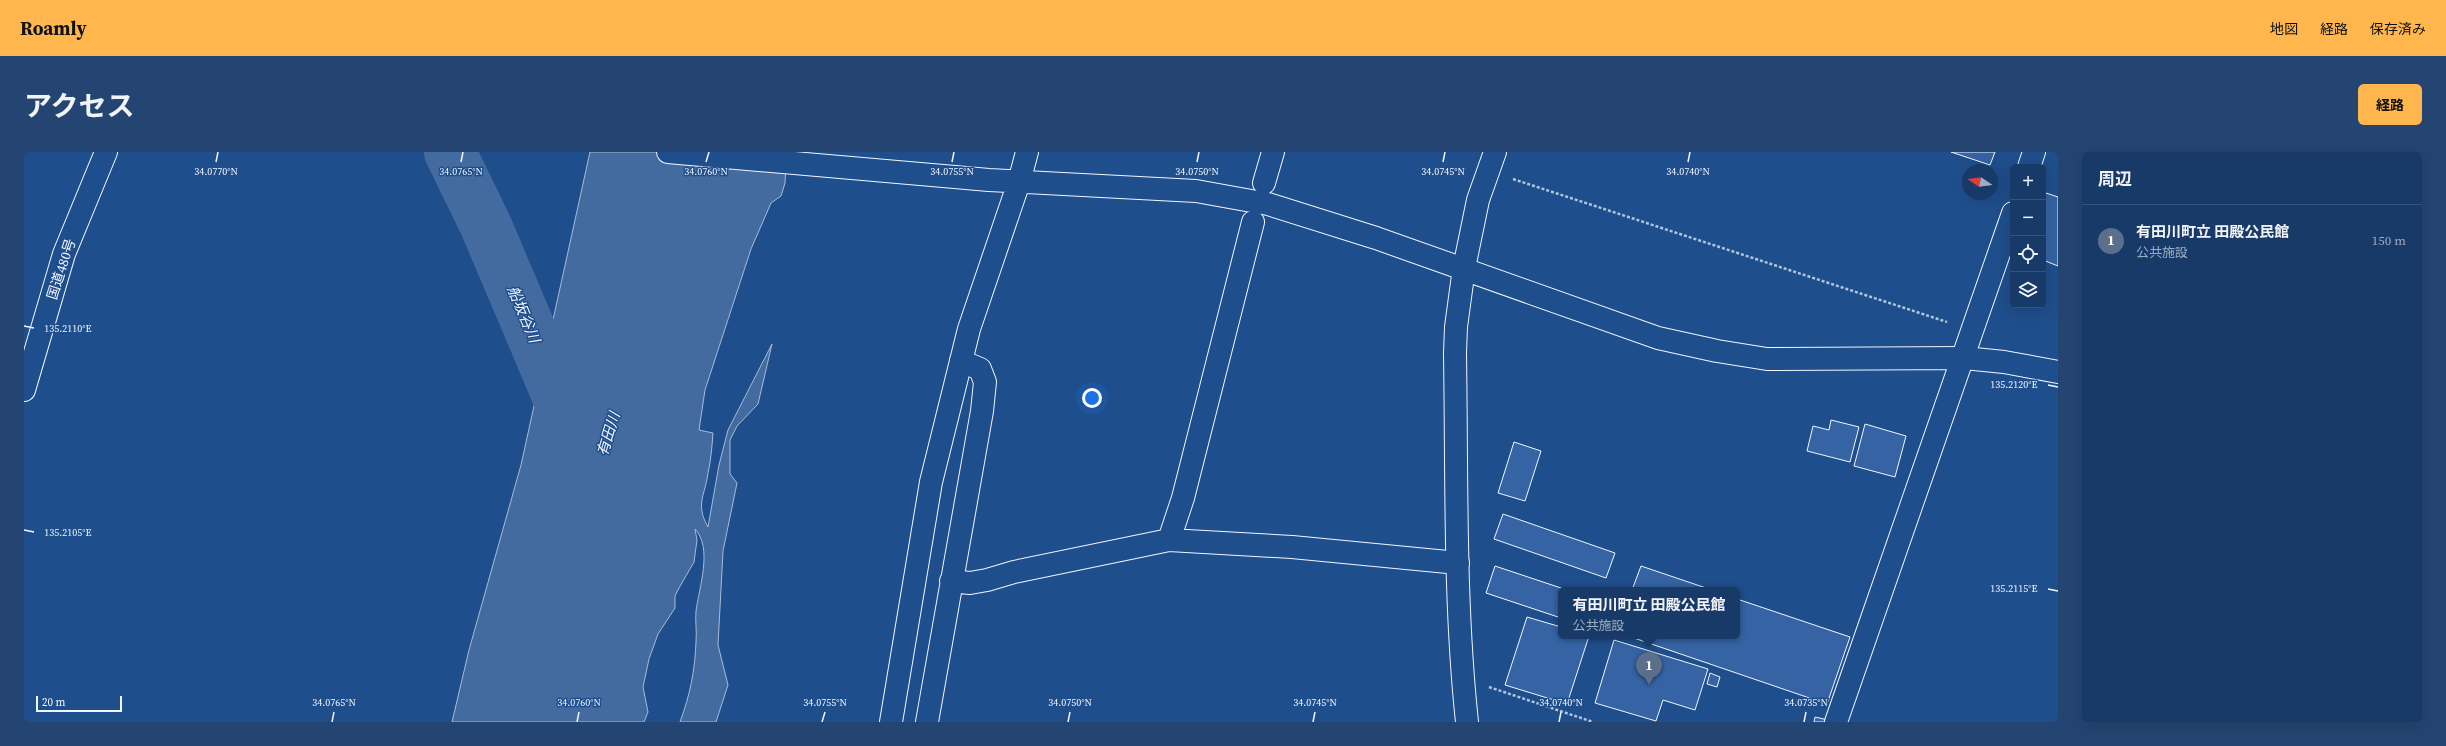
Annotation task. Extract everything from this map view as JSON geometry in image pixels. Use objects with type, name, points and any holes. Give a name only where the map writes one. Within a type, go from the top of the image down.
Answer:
[{"type":"main road","name":"国道480号","points":[[24,390],[64,254],[106,152]]},
{"type":"main road","points":[[668,152],[989,180],[1196,191],[1268,204],[1464,268],[1658,338],[1717,351],[1767,359],[1964,358],[2004,362],[2058,372]]},
{"type":"main road","points":[[891,722],[931,482],[969,329],[1019,182],[1027,152]]},
{"type":"main road","points":[[1264,183],[1273,152]]},
{"type":"main road","points":[[2030,164],[2034,152]]},
{"type":"main road","points":[[1467,722],[1463,678],[1458,563],[1455,353],[1456,327],[1464,268],[1478,200],[1492,161]]},
{"type":"main road","points":[[1169,540],[1183,498],[1253,222]]},
{"type":"main road","points":[[1836,722],[1964,358],[2010,222]]},
{"type":"main road","points":[[927,722],[982,412],[985,382],[980,369],[961,362]]},
{"type":"main road","points":[[951,582],[970,583],[987,580],[1014,572],[1169,540],[1292,547],[1458,563]]},
{"type":"path","points":[[1492,161],[1973,331]]},
{"type":"path","points":[[1463,678],[1593,722]]},
{"type":"water","name":"有田川","points":[[590,152],[682,152],[786,161],[785,183],[781,196],[771,203],[751,249],[705,390],[699,430],[713,433],[710,463],[701,506],[704,519],[708,527],[719,465],[728,430],[772,344],[758,404],[737,426],[730,440],[730,474],[737,483],[723,551],[718,645],[728,685],[716,722],[680,722],[687,702],[693,672],[696,638],[696,611],[702,580],[704,557],[700,537],[695,529],[697,540],[694,562],[675,596],[675,608],[658,634],[649,659],[643,687],[648,712],[644,722],[452,722],[469,650],[521,465]]},
{"type":"building","points":[[1951,152],[1995,152],[1990,164]]},
{"type":"building","points":[[2046,193],[2058,197],[2058,266],[2046,261]]},
{"type":"building","points":[[1831,420],[1859,427],[1850,462],[1807,451],[1813,426],[1829,430]]},
{"type":"building","points":[[1865,424],[1906,436],[1895,477],[1854,466]]},
{"type":"building","points":[[1514,442],[1541,451],[1525,501],[1498,493]]},
{"type":"building","points":[[1503,514],[1615,553],[1606,578],[1494,539]]},
{"type":"building","points":[[1495,566],[1558,587],[1558,617],[1486,593]]},
{"type":"building","points":[[1641,566],[1703,587],[1633,587]]},
{"type":"building","points":[[1740,600],[1850,637],[1827,704],[1637,639],[1740,639]]},
{"type":"building","points":[[1527,617],[1558,626],[1558,639],[1588,639],[1567,704],[1505,685]]},
{"type":"building","points":[[1614,640],[1708,669],[1695,710],[1663,700],[1656,721],[1595,703]]},
{"type":"building","points":[[1710,673],[1720,677],[1717,687],[1707,684]]},
{"type":"building","points":[[1815,717],[1828,720],[1828,722],[1814,722]]},
{"type":"waterway","name":"船坂谷川","points":[[450,152],[486,226],[572,429]]},
{"type":"place","name":"有田川町立 田殿公民館","points":[[1649,685]]}]
